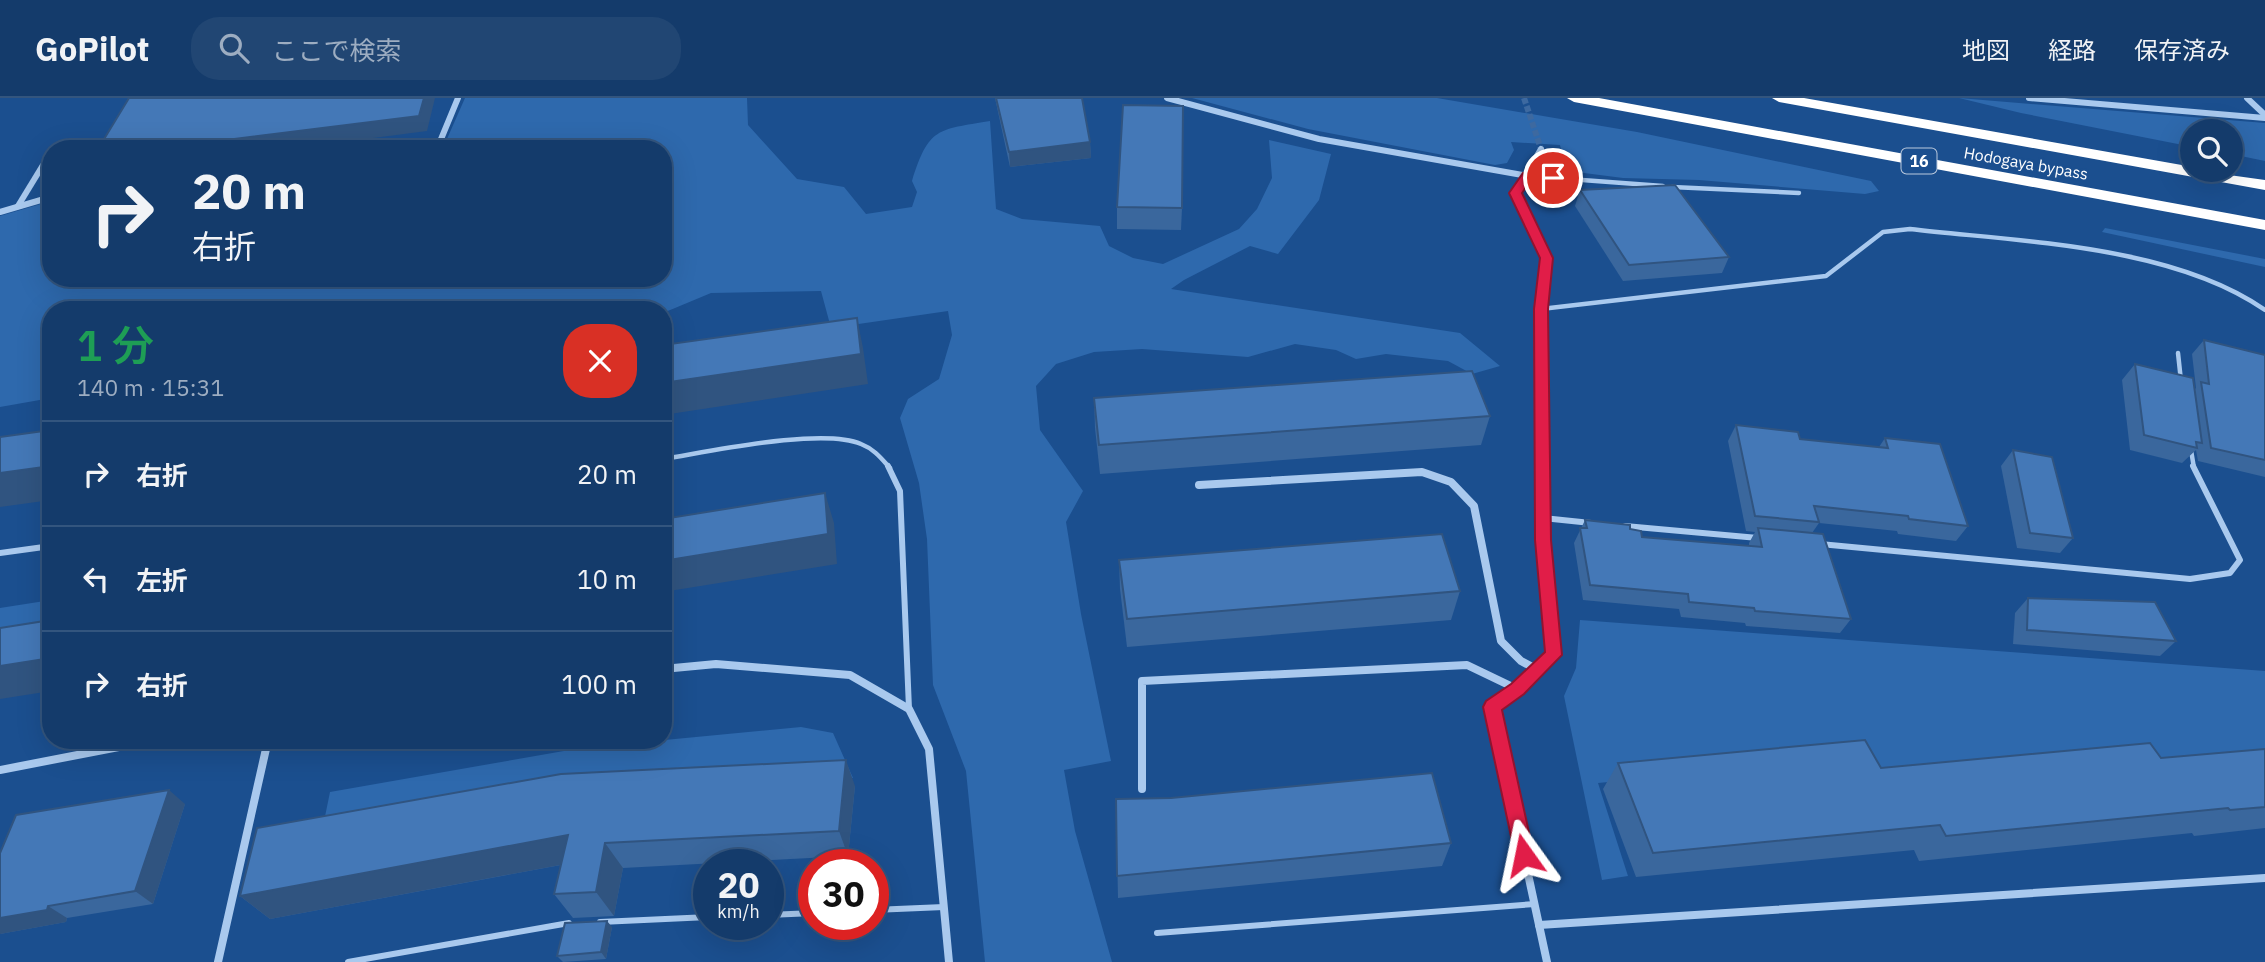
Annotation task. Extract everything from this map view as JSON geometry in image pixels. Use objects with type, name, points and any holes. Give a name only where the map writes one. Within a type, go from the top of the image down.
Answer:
[{"type":"highway","name":"Hodogaya bypass","points":[[1574,98],[2265,225]]},
{"type":"highway","name":"Hodogaya bypass","points":[[1779,98],[2265,185]]},
{"type":"street","points":[[441,140],[458,98]]},
{"type":"street","points":[[1167,98],[1319,139],[1528,176]]},
{"type":"street","points":[[2029,98],[2265,116]]},
{"type":"street","points":[[2247,98],[2265,116]]},
{"type":"street","points":[[1541,149],[1528,176],[1515,193],[1547,258],[1541,309],[1544,518],[1554,655],[1517,689],[1492,707],[1547,962]]},
{"type":"street","points":[[18,206],[42,167]]},
{"type":"street","points":[[0,212],[42,199]]},
{"type":"street","points":[[1199,485],[1422,472],[1451,482],[1474,506],[1502,641],[1521,661],[1538,670]]},
{"type":"street","points":[[672,668],[716,664],[850,675],[909,709],[929,749],[949,962]]},
{"type":"street","points":[[1142,789],[1142,681],[1467,665],[1517,689]]},
{"type":"street","points":[[0,771],[110,749]]},
{"type":"street","points":[[218,962],[266,749]]},
{"type":"street","points":[[1539,925],[2265,878]]},
{"type":"lane","points":[[1528,176],[1605,183],[1799,193]]},
{"type":"lane","points":[[1541,309],[1826,276],[1882,232],[1910,229],[2103,252],[2222,284],[2265,310]]},
{"type":"lane","points":[[2178,353],[2183,394]]},
{"type":"lane","points":[[672,458],[822,437],[843,437],[868,446],[881,455],[895,472],[900,491],[909,709]]},
{"type":"lane","points":[[1819,544],[2190,579],[2230,573],[2240,560],[2192,463],[2190,449]]},
{"type":"lane","points":[[1544,518],[1598,523]]},
{"type":"lane","points":[[1612,525],[1764,539]]},
{"type":"lane","points":[[0,553],[42,547]]},
{"type":"lane","points":[[1157,933],[1535,904]]},
{"type":"lane","points":[[889,909],[944,907]]},
{"type":"lane","points":[[587,923],[693,918]]},
{"type":"lane","points":[[348,962],[574,923]]},
{"type":"shaded area","points":[[465,98],[747,98],[748,125],[797,179],[844,187],[866,214],[912,207],[917,192],[912,181],[930,141],[947,130],[990,121],[996,209],[1022,219],[1100,226],[1109,246],[1133,258],[1163,264],[1239,229],[1257,209],[1272,178],[1269,140],[1331,154],[1319,200],[1278,254],[1250,246],[1171,289],[1460,333],[1500,366],[1472,374],[1448,361],[1386,354],[1356,359],[1336,350],[1295,344],[1248,357],[1142,349],[1094,352],[1056,364],[1036,386],[1040,430],[1083,491],[1066,522],[1081,614],[1111,761],[1064,770],[1075,831],[1112,962],[985,962],[966,771],[933,685],[927,539],[919,483],[900,418],[908,399],[939,379],[952,335],[948,311],[831,328],[821,291],[711,293],[672,309],[672,301],[42,301],[42,400],[0,407],[0,216],[42,204],[42,287],[672,287],[672,140],[447,140]]},
{"type":"shaded area","points":[[1192,98],[1437,98],[1637,132],[1871,181],[1879,191],[1865,194],[1699,180],[1623,178],[1553,169],[1563,158],[1560,145],[1511,142],[1514,150],[1507,163],[1495,165],[1308,129]]},
{"type":"shaded area","points":[[1959,98],[2216,119],[2180,119],[2180,144]]},
{"type":"shaded area","points":[[2243,121],[2265,123],[2265,161],[2243,156]]},
{"type":"shaded area","points":[[2105,228],[2265,259],[2265,267],[2102,232]]},
{"type":"shaded area","points":[[42,601],[42,643],[0,650],[0,608]]},
{"type":"shaded area","points":[[1580,620],[2265,671],[2265,752],[1860,774],[1848,759],[1598,783],[1628,876],[1602,880],[1564,696],[1576,668]]},
{"type":"shaded area","points":[[801,727],[833,733],[853,778],[590,792],[320,841],[330,792],[575,749],[672,749],[672,739]]},
{"type":"building","points":[[129,98],[424,98],[419,116],[227,140],[103,140]]},
{"type":"building","points":[[996,98],[1082,98],[1090,142],[1009,152]]},
{"type":"building","points":[[1123,105],[1183,106],[1182,208],[1117,207]]},
{"type":"building","points":[[1675,185],[1729,257],[1629,265],[1580,190]]},
{"type":"building","points":[[857,318],[861,354],[672,382],[672,344]]},
{"type":"building","points":[[2204,340],[2265,355],[2265,460],[2211,448],[2201,382],[2209,384]]},
{"type":"building","points":[[2135,364],[2193,378],[2202,443],[2196,442],[2197,448],[2144,435]]},
{"type":"building","points":[[1472,371],[1490,416],[1099,445],[1094,398]]},
{"type":"building","points":[[1736,425],[1798,432],[1800,439],[1888,448],[1885,438],[1940,444],[1968,526],[1909,519],[1908,516],[1814,506],[1819,522],[1755,516]]},
{"type":"building","points":[[42,431],[42,467],[0,473],[0,437]]},
{"type":"building","points":[[2013,450],[2052,457],[2073,538],[2030,533]]},
{"type":"building","points":[[825,493],[828,534],[672,560],[672,518]]},
{"type":"building","points":[[1585,520],[1630,525],[1630,529],[1641,531],[1642,537],[1762,547],[1758,528],[1823,534],[1851,619],[1755,611],[1754,608],[1689,602],[1688,594],[1590,585],[1580,528],[1587,528]]},
{"type":"building","points":[[1442,534],[1460,591],[1127,619],[1119,560]]},
{"type":"building","points":[[2028,598],[2155,602],[2176,641],[2027,630]]},
{"type":"building","points":[[42,621],[42,659],[0,666],[0,628]]},
{"type":"building","points":[[1865,740],[1881,768],[2150,743],[2161,758],[2265,749],[2265,807],[2228,808],[1946,836],[1940,825],[1653,853],[1618,763]]},
{"type":"building","points":[[846,760],[839,831],[605,843],[596,892],[554,894],[568,835],[240,896],[257,828],[561,774]]},
{"type":"building","points":[[1432,773],[1451,843],[1117,876],[1116,799],[1171,798]]},
{"type":"building","points":[[169,790],[135,891],[48,906],[47,910],[0,918],[0,853],[16,815]]},
{"type":"building","points":[[607,921],[601,952],[557,956],[565,923]]},
{"type":"tunnel","points":[[1524,98],[1541,149]]},
{"type":"route","points":[[1524,855],[1492,707],[1517,689],[1554,655],[1543,540],[1541,309],[1547,258],[1515,193],[1528,176],[1553,178]]}]
